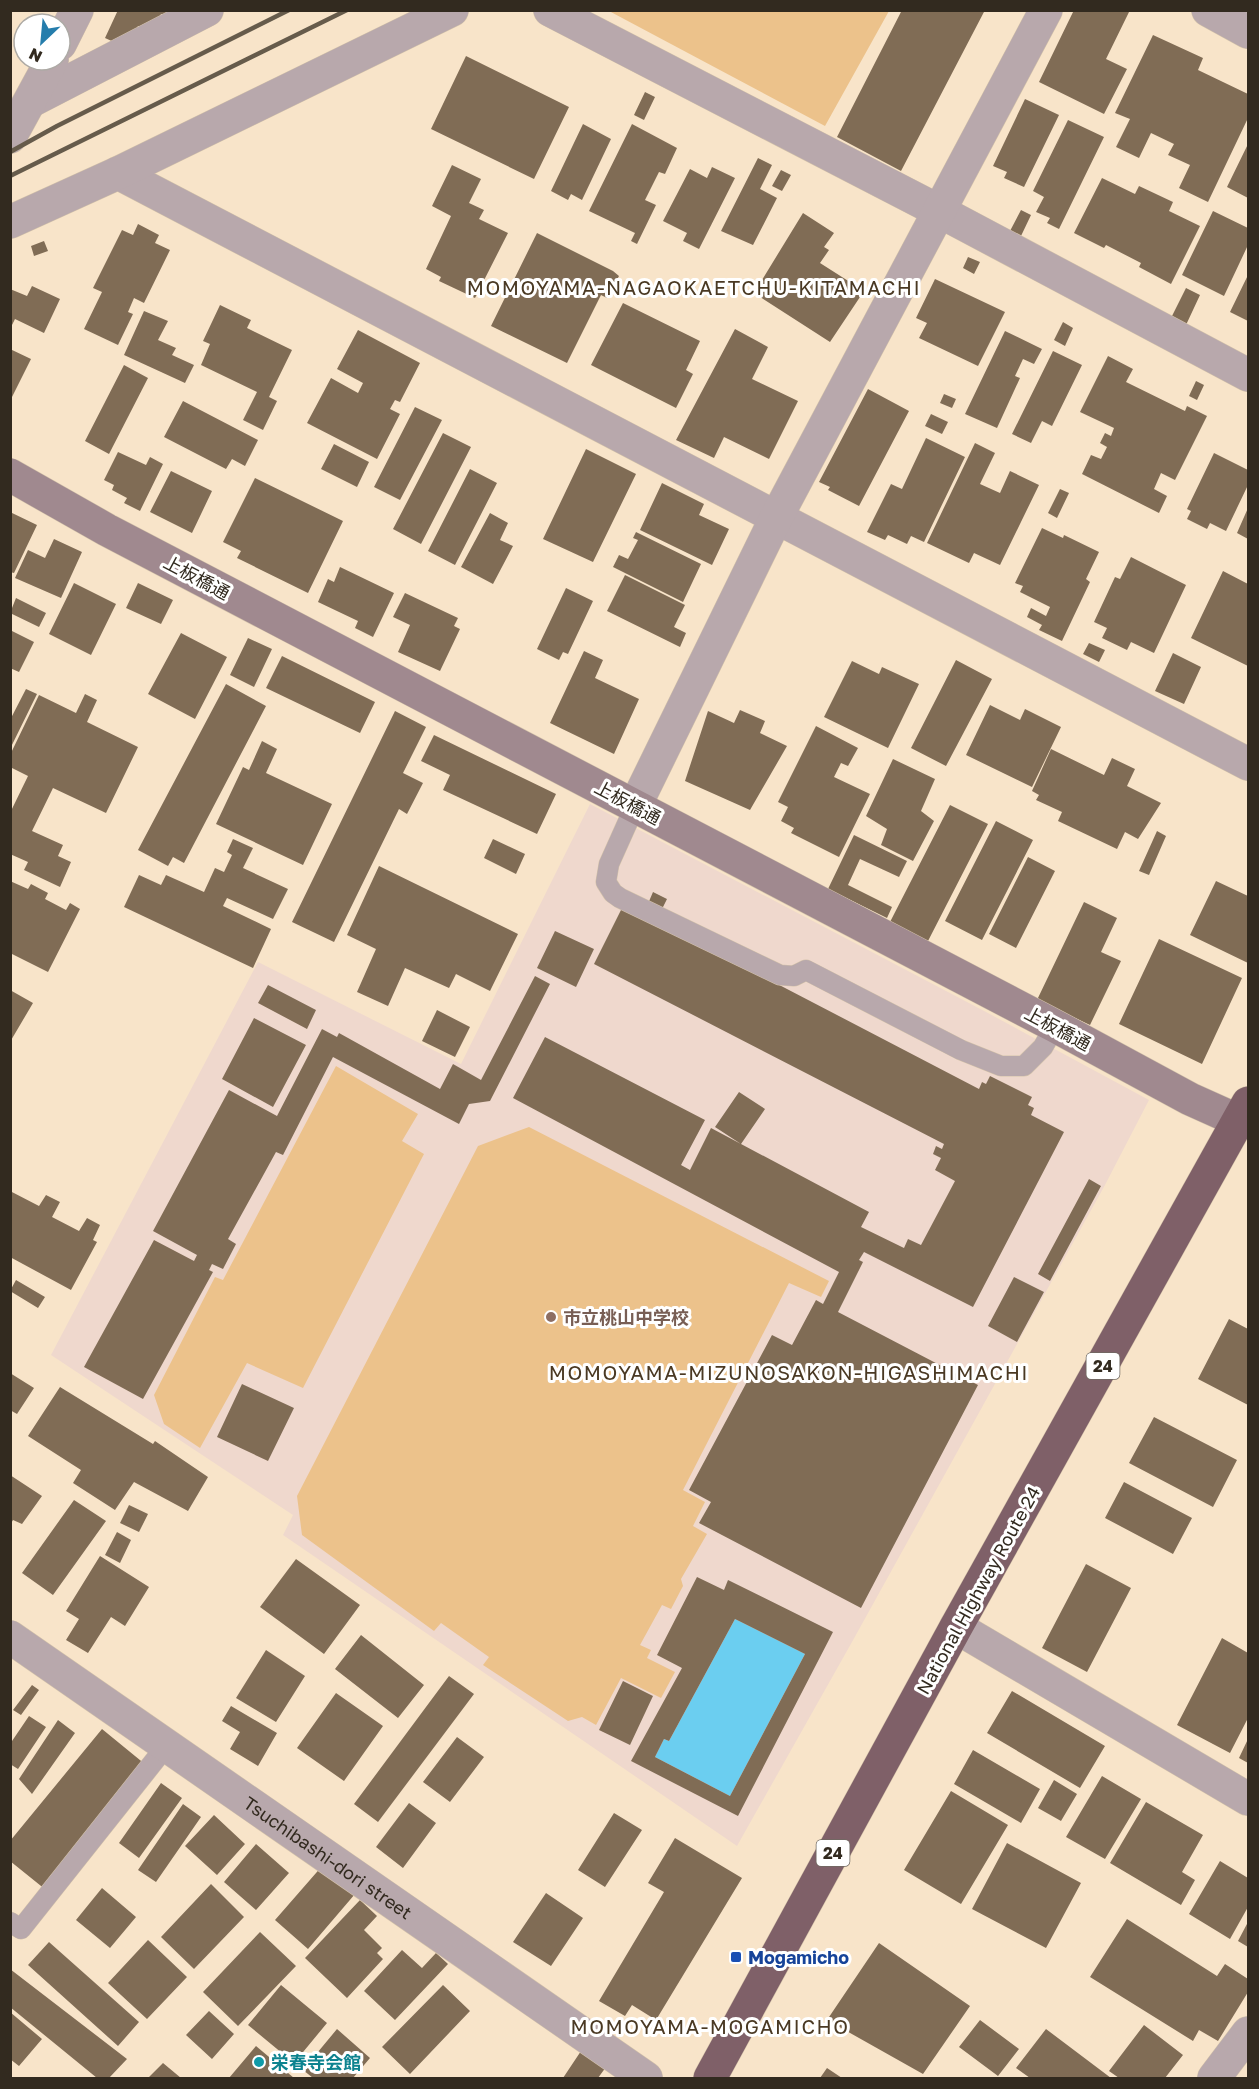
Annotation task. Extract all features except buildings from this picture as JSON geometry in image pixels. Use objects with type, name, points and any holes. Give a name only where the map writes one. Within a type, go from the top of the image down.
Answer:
[{"type":"highway","name":"National Highway Route 24","points":[[710,2079],[956,1627],[1245,1116]]},
{"type":"street","points":[[31,101],[207,10]]},
{"type":"street","points":[[10,222],[452,10]]},
{"type":"street","points":[[550,10],[939,211],[1248,375]]},
{"type":"street","points":[[635,806],[776,518],[1046,10]]},
{"type":"street","points":[[1208,10],[1248,32]]},
{"type":"street","points":[[10,137],[46,72]]},
{"type":"street","points":[[118,172],[1248,764]]},
{"type":"street","name":"上板橋通","points":[[10,475],[107,530],[1191,1099],[1245,1116]]},
{"type":"street","points":[[956,1627],[1248,1799]]},
{"type":"street","name":"Tsuchibashi-dori street","points":[[10,1637],[646,2079]]},
{"type":"street","points":[[1214,2079],[1248,2032]]},
{"type":"lane","points":[[635,806],[609,864],[606,882],[613,893],[620,898],[780,975],[794,976],[806,970],[961,1050],[1001,1066],[1024,1066],[1043,1047],[1055,1026]]},
{"type":"lane","points":[[10,1922],[21,1929],[167,1745]]},
{"type":"shaded area","points":[[609,11],[889,11],[825,126]]},
{"type":"shaded area","name":"市立桃山中学校","points":[[590,804],[1149,1100],[1105,1185],[737,1846],[283,1535],[293,1515],[51,1355],[258,962],[461,1064]]},
{"type":"shaded area","points":[[336,1066],[418,1114],[402,1141],[424,1154],[303,1388],[247,1363],[200,1448],[164,1424],[154,1395],[215,1277],[223,1280]]},
{"type":"shaded area","points":[[529,1127],[829,1281],[821,1297],[789,1283],[683,1490],[705,1502],[693,1526],[707,1534],[681,1579],[683,1586],[671,1609],[662,1605],[640,1645],[651,1650],[647,1658],[675,1672],[661,1698],[621,1678],[596,1725],[582,1717],[568,1721],[483,1665],[489,1657],[441,1623],[434,1631],[302,1535],[297,1496],[478,1146]]},
{"type":"water","points":[[735,1619],[805,1654],[730,1796],[655,1757],[664,1739],[669,1741]]},
{"type":"railway","points":[[10,152],[57,126],[289,10]]},
{"type":"railway","points":[[10,176],[347,10]]},
{"type":"place","name":"市立桃山中学校","points":[[551,1317]]},
{"type":"place","name":"Mogamicho","points":[[736,1957]]},
{"type":"place","name":"栄春寺会館","points":[[259,2062]]},
{"type":"district","name":"MOMOYAMA-NAGAOKAETCHU-KITAMACHI","points":[[694,287]]},
{"type":"district","name":"MOMOYAMA-MIZUNOSAKON-HIGASHIMACHI","points":[[789,1372]]},
{"type":"district","name":"MOMOYAMA-MOGAMICHO","points":[[710,2026]]}]
